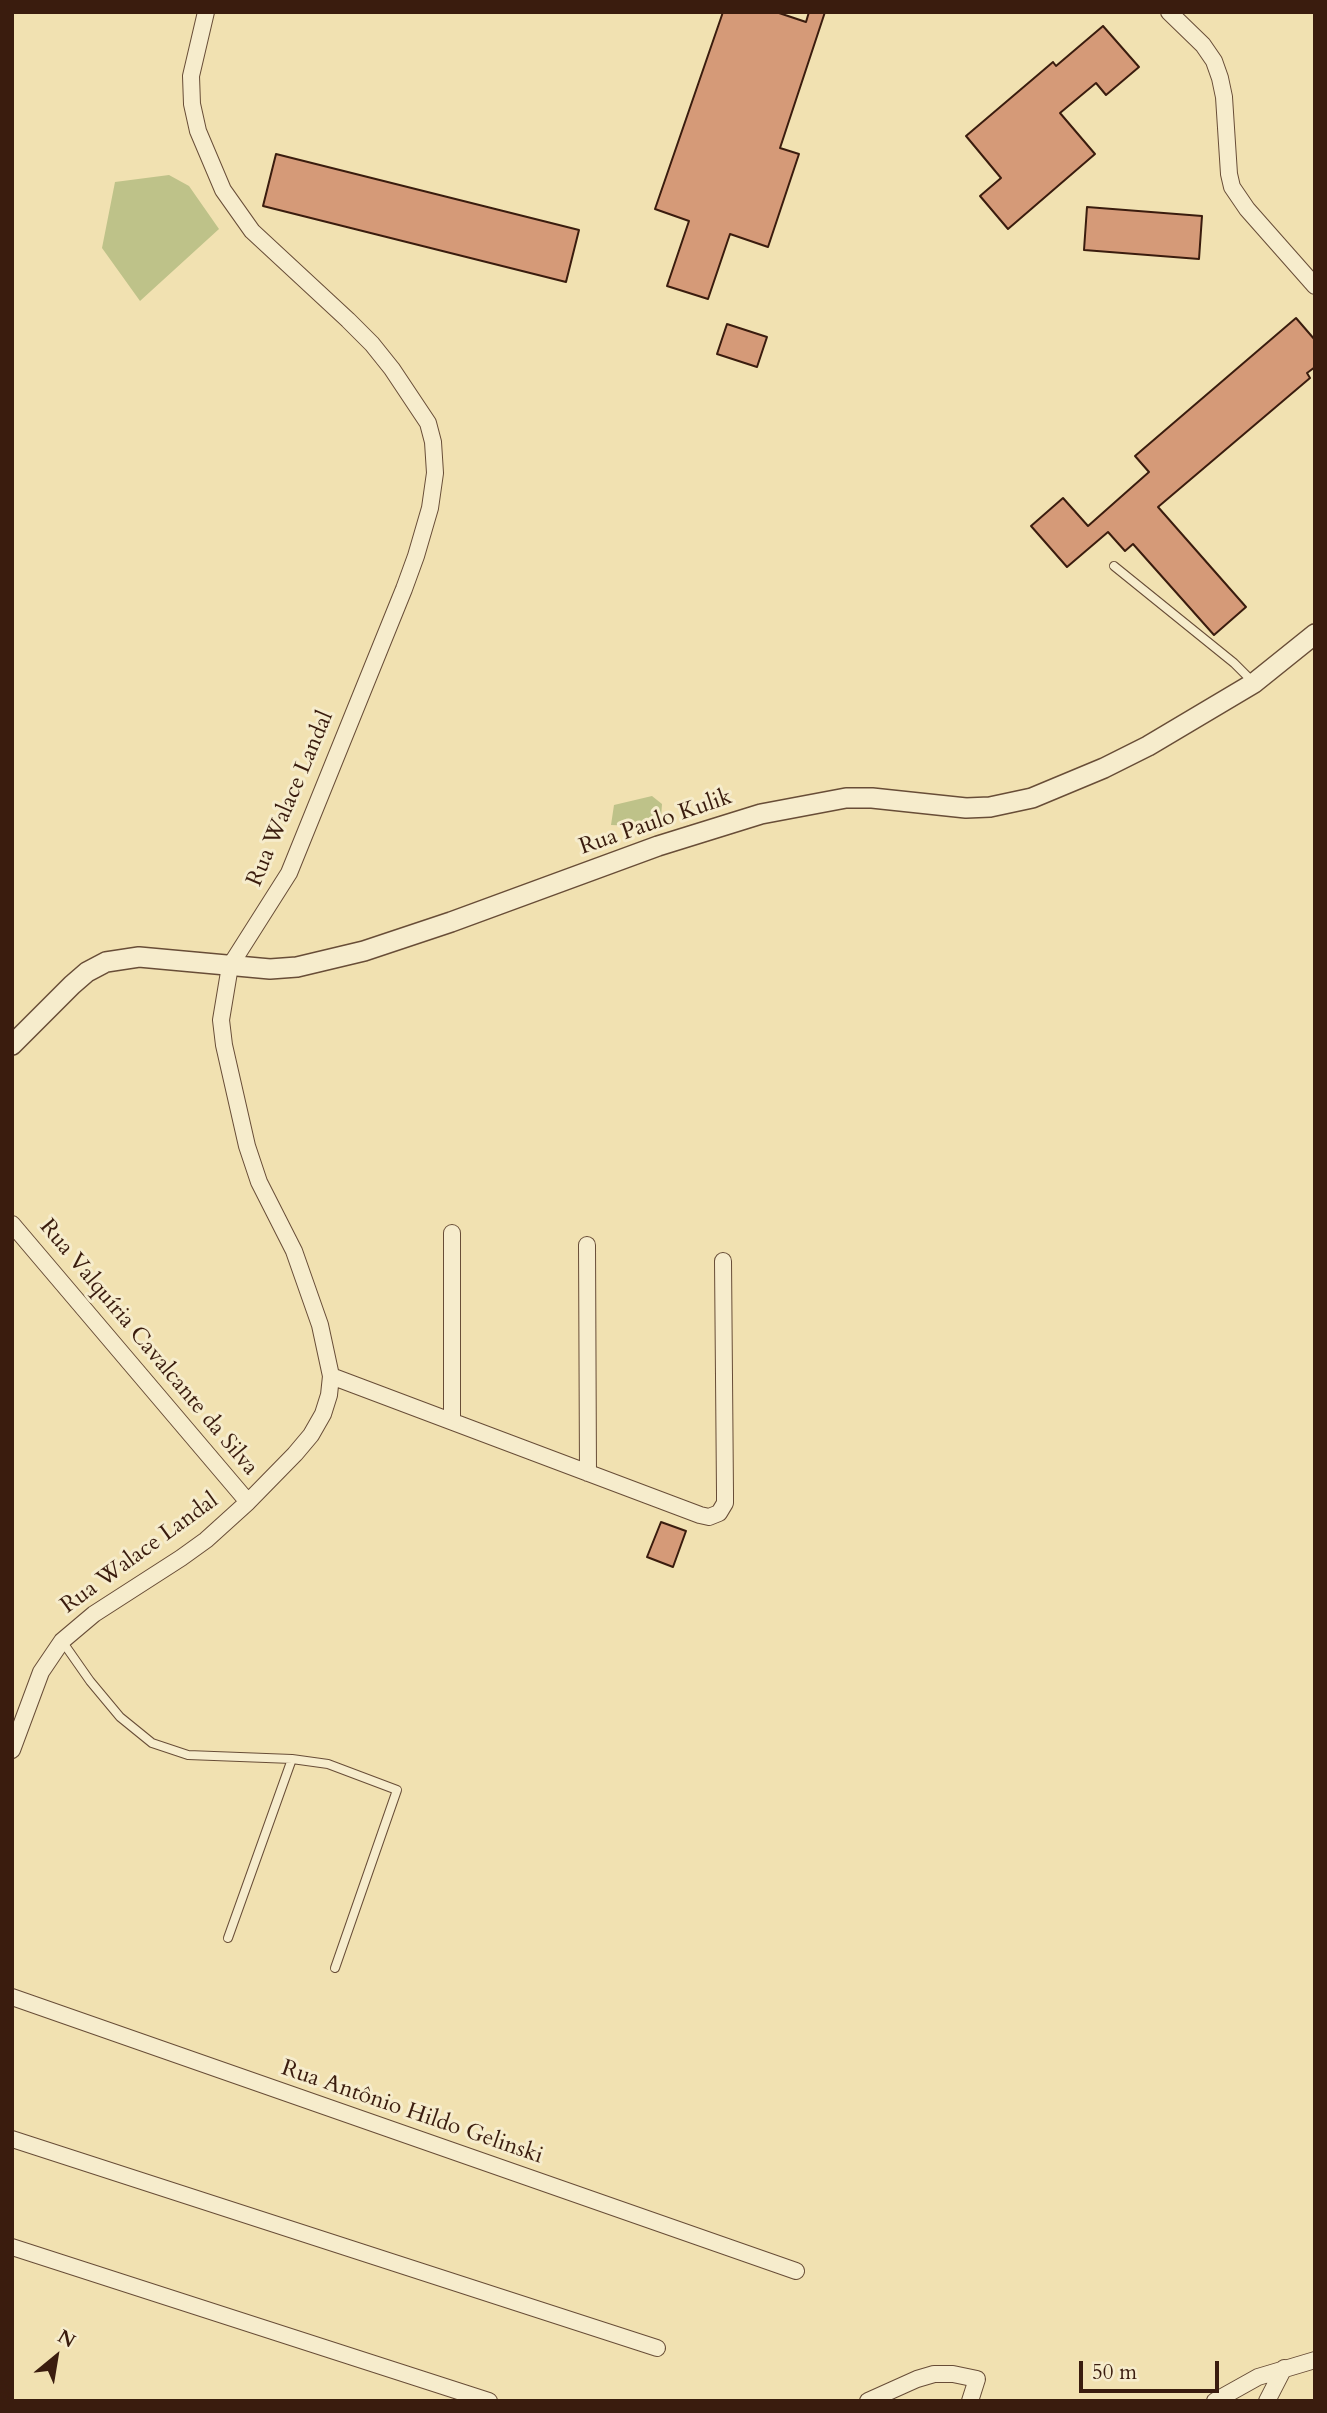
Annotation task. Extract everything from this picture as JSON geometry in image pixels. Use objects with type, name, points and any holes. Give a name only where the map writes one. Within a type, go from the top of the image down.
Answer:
[{"type":"street","name":"Rua Walace Landal","points":[[12,1750],[37,1681],[52,1653],[62,1641],[94,1614],[206,1540],[248,1502],[311,1435],[323,1414],[331,1376],[320,1325],[306,1280],[259,1182],[238,1115],[221,1020],[230,966],[289,873],[416,556],[430,508],[435,472],[433,442],[428,423],[392,369],[348,320],[252,231],[223,190],[198,131],[192,104],[191,76],[206,12]]},
{"type":"street","points":[[1168,12],[1203,45],[1214,61],[1224,97],[1232,187],[1247,209],[1315,286]]},
{"type":"street","name":"Rua Paulo Kulik","points":[[12,1045],[72,985],[106,962],[139,957],[270,969],[297,967],[364,951],[691,835],[761,814],[846,798],[966,807],[990,807],[1022,801],[1126,758],[1254,682],[1315,634]]},
{"type":"street","name":"Rua Valquíria Cavalcante da Silva","points":[[12,1224],[248,1502]]},
{"type":"street","points":[[452,1233],[452,1421]]},
{"type":"street","points":[[587,1245],[588,1473]]},
{"type":"street","points":[[331,1376],[709,1517],[719,1513],[725,1503],[723,1261]]},
{"type":"street","name":"Rua Antônio Hildo Gelinski","points":[[12,1997],[796,2271]]},
{"type":"street","points":[[12,2139],[657,2348]]},
{"type":"street","points":[[12,2247],[489,2401]]},
{"type":"street","points":[[1215,2401],[1248,2382],[1315,2360]]},
{"type":"street","points":[[1267,2401],[1284,2368]]},
{"type":"street","points":[[868,2401],[934,2374],[953,2374],[977,2379],[970,2401]]},
{"type":"lane","points":[[1114,566],[1254,682]]},
{"type":"lane","points":[[62,1641],[120,1717],[152,1743],[188,1755],[292,1759],[328,1764],[397,1790],[335,1968]]},
{"type":"lane","points":[[228,1938],[292,1759]]},
{"type":"green space","points":[[169,175],[189,186],[219,229],[140,301],[102,248],[115,182]]},
{"type":"green space","points":[[652,796],[662,804],[661,818],[638,826],[611,825],[614,805]]},
{"type":"building","points":[[723,12],[776,12],[806,22],[809,12],[825,12],[780,148],[799,154],[768,247],[730,234],[708,299],[667,286],[689,221],[655,209]]},
{"type":"building","points":[[1103,26],[1139,67],[1106,95],[1096,83],[1060,113],[1095,154],[1008,229],[980,196],[1001,178],[966,136],[1053,62],[1056,66]]},
{"type":"building","points":[[276,154],[579,230],[566,282],[263,206]]},
{"type":"building","points":[[1087,207],[1202,216],[1199,259],[1084,250]]},
{"type":"building","points":[[1296,318],[1315,340],[1315,367],[1307,373],[1310,378],[1158,507],[1246,607],[1214,635],[1133,544],[1125,551],[1108,532],[1067,567],[1031,526],[1063,498],[1088,526],[1149,472],[1135,456]]},
{"type":"building","points":[[727,324],[767,337],[757,367],[717,354]]},
{"type":"building","points":[[661,1522],[686,1531],[673,1567],[647,1557]]}]
